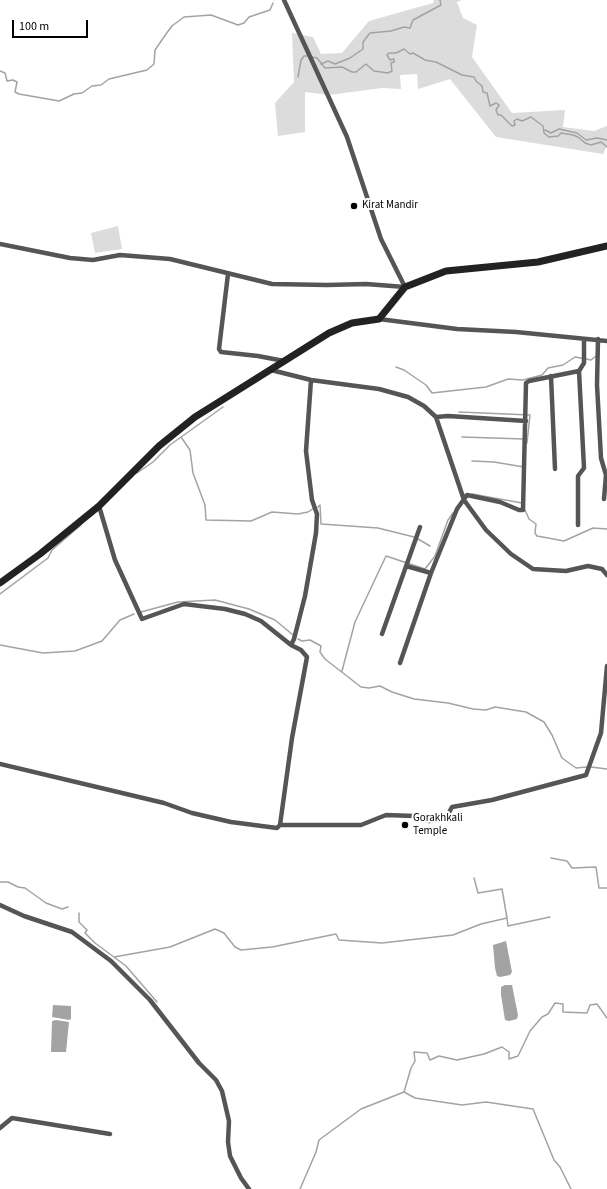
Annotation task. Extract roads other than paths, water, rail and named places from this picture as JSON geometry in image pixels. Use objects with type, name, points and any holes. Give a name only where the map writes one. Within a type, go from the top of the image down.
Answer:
[{"type":"street","points":[[284,0],[347,137],[381,239],[405,287]]},
{"type":"street","points":[[0,244],[70,258],[93,260],[120,255],[170,259],[272,284],[366,284],[405,287],[446,271],[538,262],[607,246]]},
{"type":"street","points":[[228,274],[219,348],[221,352],[258,356],[284,361]]},
{"type":"street","points":[[379,319],[405,287]]},
{"type":"street","points":[[0,583],[40,554],[98,506],[159,446],[195,417],[218,401],[271,370],[329,333],[352,323],[379,319],[457,329],[516,332],[584,340],[607,341]]},
{"type":"street","points":[[578,525],[578,476],[584,468],[579,371],[580,366],[584,363],[584,340]]},
{"type":"street","points":[[598,340],[597,385],[601,458],[606,475],[604,499]]},
{"type":"street","points":[[271,370],[311,380],[379,389],[408,397],[424,406],[436,416],[464,500],[486,530],[511,554],[533,569],[566,571],[588,566],[605,568],[607,575]]},
{"type":"street","points":[[400,663],[431,573],[457,509],[467,495],[500,502],[523,510],[526,383],[551,376],[579,371]]},
{"type":"street","points":[[551,376],[555,469]]},
{"type":"street","points":[[291,645],[294,639],[305,596],[316,533],[317,514],[312,500],[306,451],[311,380]]},
{"type":"street","points":[[436,416],[526,421]]},
{"type":"street","points":[[98,506],[115,560],[142,619],[184,604],[225,609],[245,614],[261,622],[291,645],[301,650],[307,657],[292,738],[280,825]]},
{"type":"street","points":[[382,634],[420,527]]},
{"type":"street","points":[[406,566],[431,573]]},
{"type":"street","points":[[0,764],[35,773],[86,783],[164,803],[192,813],[231,822],[277,828],[280,825],[361,825],[386,815],[414,816],[428,821],[445,820],[452,807],[492,800],[586,775],[601,733],[607,666]]},
{"type":"street","points":[[0,905],[24,916],[72,932],[111,961],[150,1000],[199,1063],[216,1080],[222,1091],[229,1121],[228,1142],[230,1156],[241,1178],[249,1189]]},
{"type":"street","points":[[0,1128],[12,1118],[110,1134]]},
{"type":"waterway","points":[[321,64],[328,61],[335,64],[350,58],[363,49],[363,42],[370,33],[391,31],[404,27],[410,28],[413,20],[441,5],[440,0]]},
{"type":"waterway","points":[[0,71],[5,73],[7,81],[13,80],[17,82],[15,92],[59,101],[74,94],[82,93],[92,86],[101,85],[109,79],[147,70],[154,64],[155,50],[166,34],[172,26],[184,17],[211,15],[238,25],[244,23],[249,17],[270,10],[273,3]]},
{"type":"waterway","points":[[312,57],[317,58],[325,68],[342,67],[352,72],[356,72],[366,64],[374,71],[388,73],[392,71],[391,63],[394,62],[394,59],[390,60],[387,55],[389,53],[396,53],[404,49],[410,54],[413,53],[425,60],[436,62],[462,75],[474,77],[482,86],[483,92],[487,93],[490,106],[496,103],[499,105],[496,110],[498,115],[501,115],[512,126],[515,125],[514,121],[517,119],[522,121],[531,117],[543,126],[544,133],[549,137],[558,136],[561,133],[573,135],[585,143],[591,145],[601,142],[607,147]]},
{"type":"waterway","points":[[298,77],[301,60],[304,56],[308,56]]},
{"type":"waterway","points":[[545,130],[551,133],[559,129],[577,133],[586,140],[597,138],[607,140]]},
{"type":"waterway","points":[[396,367],[404,370],[426,385],[432,393],[486,387],[508,379],[523,380],[542,375],[548,368],[563,365],[575,357],[591,360],[596,356]]},
{"type":"waterway","points":[[137,473],[153,462],[170,445],[223,407]]},
{"type":"waterway","points":[[459,412],[530,415],[527,443]]},
{"type":"waterway","points":[[181,437],[190,450],[193,473],[205,505],[206,520],[251,521],[272,512],[298,514],[308,512],[314,508]]},
{"type":"waterway","points":[[462,437],[524,439]]},
{"type":"waterway","points":[[472,461],[494,462],[524,467]]},
{"type":"waterway","points":[[472,494],[522,503]]},
{"type":"waterway","points":[[318,507],[320,505],[321,524],[378,528],[414,537]]},
{"type":"waterway","points":[[525,510],[529,519],[536,524],[535,533],[537,536],[564,541],[593,528],[607,529]]},
{"type":"waterway","points":[[342,671],[355,622],[386,556],[425,569],[435,556],[448,520],[453,513]]},
{"type":"waterway","points":[[0,594],[48,558],[52,550],[81,525]]},
{"type":"waterway","points":[[418,539],[430,546]]},
{"type":"waterway","points":[[141,612],[178,602],[215,600],[249,609],[275,620],[293,635]]},
{"type":"waterway","points":[[0,645],[43,653],[75,651],[102,641],[120,620],[134,614]]},
{"type":"waterway","points":[[298,639],[302,641],[310,640],[321,646],[320,652],[325,659],[361,687],[369,688],[380,686],[392,692],[414,699],[448,703],[473,709],[486,710],[495,707],[526,712],[544,722],[552,735],[562,758],[576,768],[587,767]]},
{"type":"waterway","points":[[591,767],[607,769]]},
{"type":"waterway","points":[[551,858],[567,861],[572,868],[596,867],[599,888],[607,888]]},
{"type":"waterway","points":[[474,878],[478,893],[502,889],[507,918]]},
{"type":"waterway","points":[[0,882],[8,882],[18,887],[25,888],[46,903],[62,909],[68,907]]},
{"type":"waterway","points":[[79,913],[79,922],[87,930],[85,933],[95,943],[126,966],[157,1002]]},
{"type":"waterway","points":[[114,957],[170,947],[215,929],[224,933],[235,947],[241,950],[272,947],[336,934],[339,940],[382,943],[453,935],[481,924],[507,918],[508,926],[550,917]]},
{"type":"waterway","points":[[300,1189],[316,1152],[319,1140],[361,1109],[404,1092],[411,1068],[415,1061],[414,1052],[427,1053],[430,1060],[439,1056],[457,1060],[484,1054],[502,1047],[509,1052],[509,1059],[518,1056],[530,1031],[542,1017],[548,1014],[555,1003],[563,1004],[563,1012],[587,1013],[590,1005],[597,1004],[607,1018]]},
{"type":"waterway","points":[[404,1092],[415,1098],[462,1105],[486,1102],[533,1109],[554,1160],[560,1167],[571,1189]]},
{"type":"place","name":"Kirat Mandir","points":[[354,206]]},
{"type":"place","name":"Gorakhkali Temple","points":[[405,825]]}]
